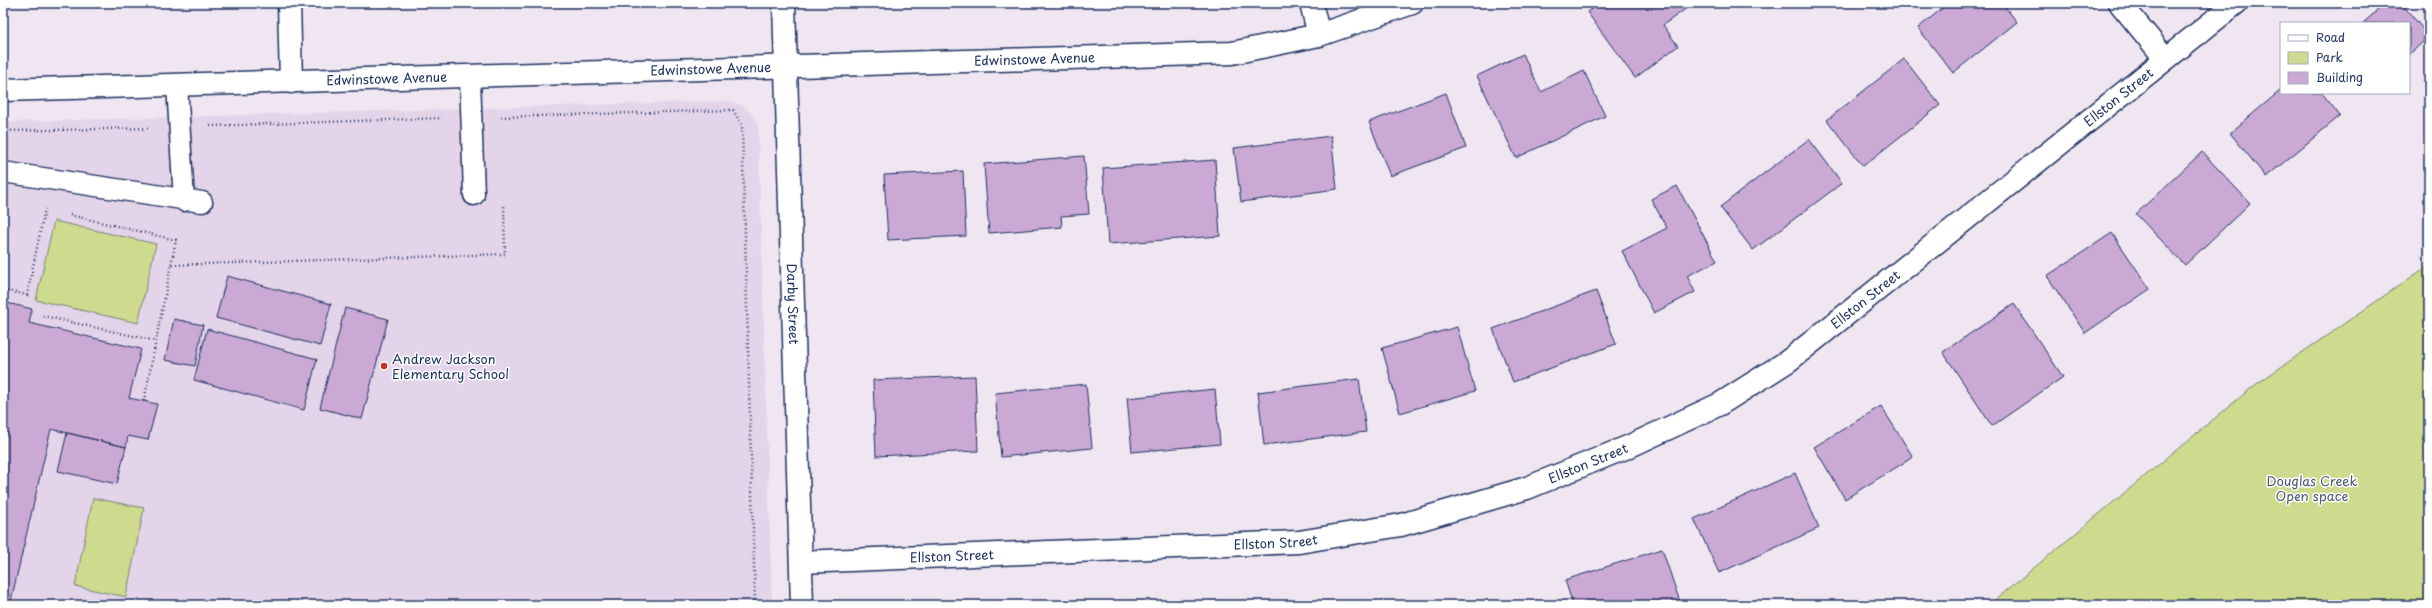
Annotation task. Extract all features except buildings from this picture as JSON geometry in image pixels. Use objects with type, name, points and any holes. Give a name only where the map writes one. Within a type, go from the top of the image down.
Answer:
[{"type":"street","points":[[289,3],[291,82]]},
{"type":"street","name":"Darby Street","points":[[784,3],[802,605]]},
{"type":"street","points":[[1311,3],[1319,35]]},
{"type":"street","name":"Edwinstowe Avenue","points":[[3,90],[1232,53],[1319,35],[1412,3]]},
{"type":"street","points":[[2120,3],[2165,58]]},
{"type":"street","name":"Ellston Street","points":[[801,562],[1299,542],[1401,525],[1527,488],[1630,446],[1720,404],[1788,361],[2165,58],[2236,3]]},
{"type":"lane","points":[[470,77],[474,195]]},
{"type":"lane","points":[[3,172],[193,202],[180,128],[177,85]]},
{"type":"path","points":[[3,131],[180,128],[733,110],[742,125],[756,605]]},
{"type":"path","points":[[502,117],[502,125]]},
{"type":"path","points":[[172,265],[505,254],[504,201]]},
{"type":"path","points":[[38,207],[53,210]]},
{"type":"path","points":[[3,290],[27,295],[45,208]]},
{"type":"path","points":[[68,214],[176,240],[144,401]]},
{"type":"path","points":[[43,316],[156,341]]},
{"type":"shaded area","name":"Andrew Jackson Elementary School","points":[[728,101],[742,105],[752,114],[758,126],[772,605],[3,605],[3,122]]},
{"type":"green space","points":[[54,221],[156,244],[138,323],[36,300]]},
{"type":"green space","name":"Douglas Creek Open space","points":[[2429,265],[2429,605],[1989,605],[2255,385]]},
{"type":"green space","points":[[93,498],[144,508],[126,597],[75,586]]},
{"type":"place","name":"Andrew Jackson Elementary School","points":[[384,366]]}]
